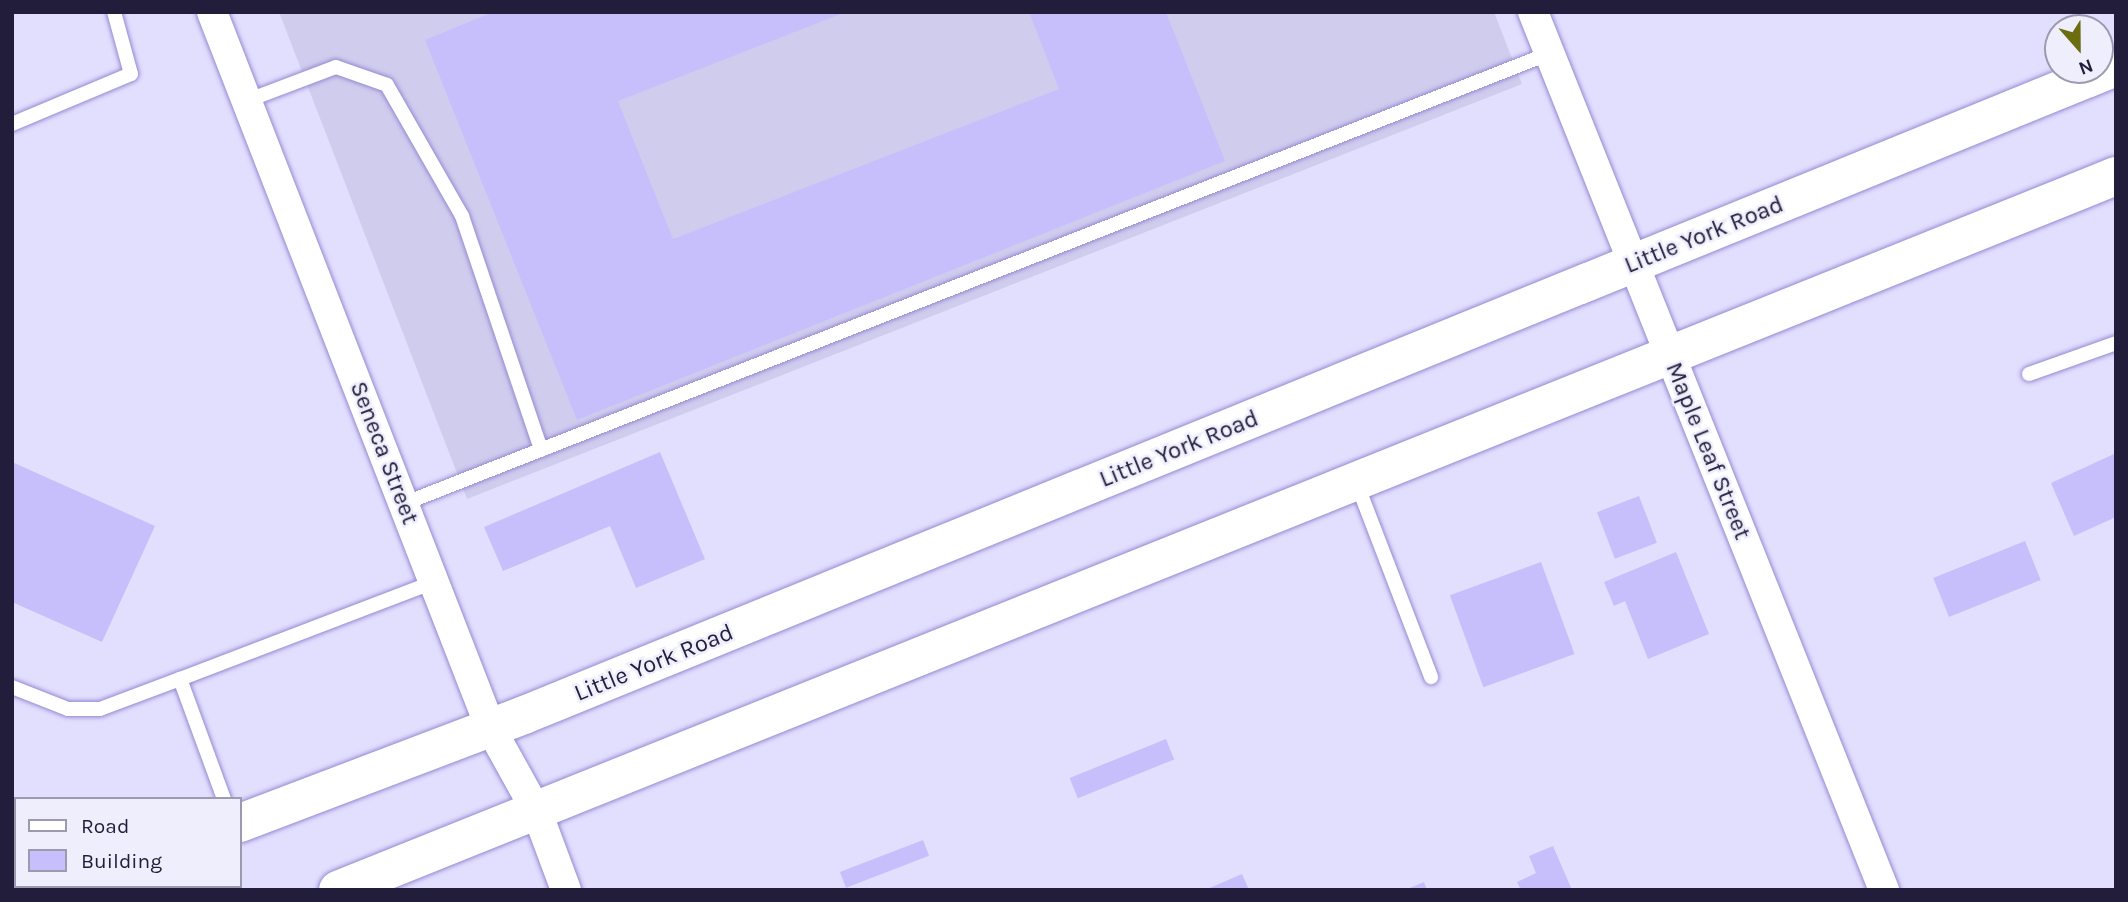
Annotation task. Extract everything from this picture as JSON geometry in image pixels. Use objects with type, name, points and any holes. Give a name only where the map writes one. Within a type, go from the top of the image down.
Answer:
[{"type":"main road","name":"Little York Road","points":[[242,822],[491,729],[2116,67]]},
{"type":"main road","points":[[338,890],[1671,358],[2116,176]]},
{"type":"street","name":"Seneca Street","points":[[212,12],[491,729],[537,812],[566,890]]},
{"type":"street","name":"Maple Leaf Street","points":[[1533,12],[1637,263],[1671,358],[1884,890]]},
{"type":"lane","points":[[12,124],[131,74],[114,12]]},
{"type":"lane","points":[[403,504],[1550,53]]},
{"type":"lane","points":[[246,101],[336,66],[387,85],[462,216],[541,450]]},
{"type":"lane","points":[[2029,374],[2116,343]]},
{"type":"lane","points":[[1357,484],[1431,677]]},
{"type":"lane","points":[[12,687],[68,709],[100,709],[434,582]]},
{"type":"lane","points":[[180,680],[223,797]]},
{"type":"shaded area","points":[[279,12],[1494,12],[1522,84],[467,499]]},
{"type":"building","points":[[493,12],[846,12],[618,101],[673,239],[1059,89],[1029,12],[1166,12],[1225,161],[577,420],[425,40]]},
{"type":"building","points":[[660,452],[705,559],[636,588],[610,526],[503,571],[484,527]]},
{"type":"building","points":[[2116,453],[2116,517],[2074,536],[2051,483]]},
{"type":"building","points":[[12,462],[155,526],[102,642],[12,602]]},
{"type":"building","points":[[1639,496],[1657,543],[1615,559],[1597,512]]},
{"type":"building","points":[[2025,541],[2041,580],[1949,617],[1933,578]]},
{"type":"building","points":[[1676,552],[1709,634],[1648,659],[1625,601],[1614,606],[1604,582]]},
{"type":"building","points":[[1541,562],[1575,654],[1483,687],[1450,595]]},
{"type":"building","points":[[1166,739],[1174,759],[1078,798],[1070,778]]},
{"type":"building","points":[[923,840],[929,856],[846,888],[840,872]]},
{"type":"building","points":[[1553,846],[1572,890],[1521,890],[1517,882],[1536,873],[1529,856]]},
{"type":"building","points":[[1242,874],[1249,890],[1205,890]]},
{"type":"building","points":[[1424,882],[1427,890],[1405,890]]}]
